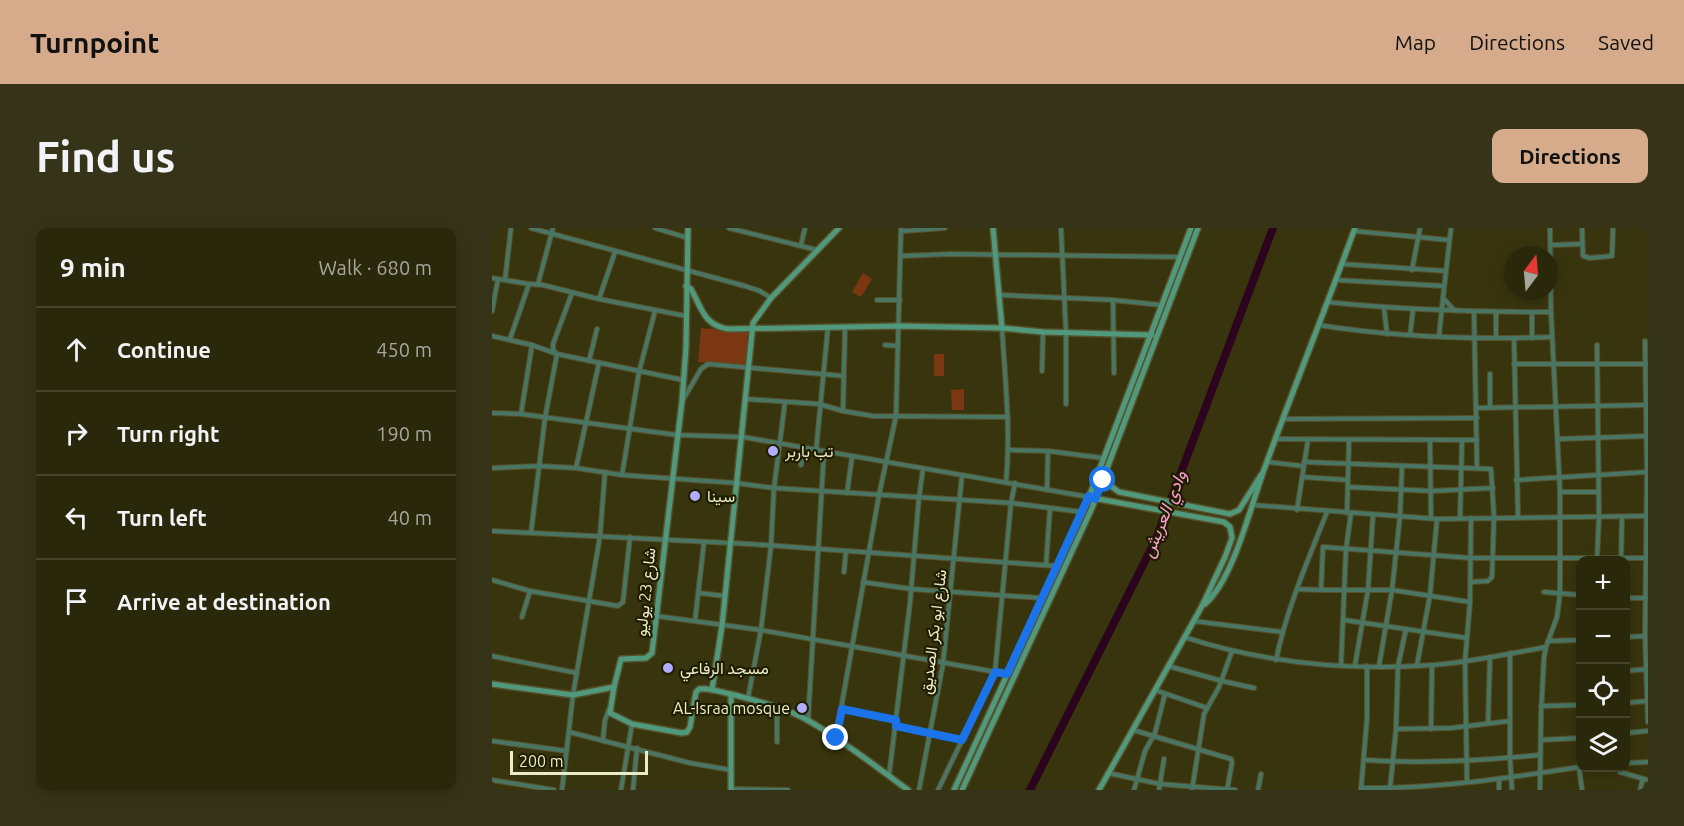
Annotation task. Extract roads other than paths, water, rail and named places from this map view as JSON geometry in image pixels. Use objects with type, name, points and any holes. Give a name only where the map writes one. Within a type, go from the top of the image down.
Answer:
[{"type":"street","points":[[505,280],[511,228]]},
{"type":"street","points":[[531,228],[752,288],[771,298]]},
{"type":"street","points":[[538,284],[553,228]]},
{"type":"street","points":[[655,228],[688,238]]},
{"type":"street","name":"شارع 23 يوليو","points":[[609,708],[621,659],[645,657],[652,653],[682,401],[687,317],[688,228]]},
{"type":"street","points":[[729,228],[817,250]]},
{"type":"street","points":[[759,236],[761,228]]},
{"type":"street","points":[[801,245],[805,228]]},
{"type":"street","points":[[712,690],[722,626],[736,483],[743,437],[752,329],[756,317],[771,298],[839,228]]},
{"type":"street","points":[[836,738],[879,495],[896,416],[902,229],[945,228]]},
{"type":"street","points":[[993,228],[1008,417],[1006,482]]},
{"type":"street","points":[[1061,228],[1065,297],[1066,404]]},
{"type":"street","points":[[954,790],[1089,496],[1191,228]]},
{"type":"street","points":[[962,790],[1103,480],[1198,228]]},
{"type":"street","points":[[1412,270],[1420,228]]},
{"type":"street","points":[[1439,336],[1451,228]]},
{"type":"street","points":[[1540,790],[1541,706],[1546,647],[1557,617],[1560,593],[1560,492],[1551,312],[1550,228]]},
{"type":"street","points":[[1582,228],[1585,257],[1611,257],[1614,252],[1613,228]]},
{"type":"street","points":[[1202,606],[1219,589],[1253,505],[1263,471],[1355,230],[1449,240]]},
{"type":"street","points":[[1552,245],[1582,244]]},
{"type":"street","points":[[599,300],[615,252]]},
{"type":"street","points":[[901,256],[1180,257]]},
{"type":"street","points":[[1341,264],[1446,271]]},
{"type":"street","points":[[492,278],[538,284],[599,300],[687,317]]},
{"type":"street","points":[[492,310],[498,279]]},
{"type":"street","points":[[1336,280],[1444,286]]},
{"type":"street","points":[[510,339],[529,284]]},
{"type":"street","points":[[686,286],[691,289],[706,318],[712,324],[728,329],[1002,328],[1043,332],[1157,336]]},
{"type":"street","points":[[557,354],[553,350],[553,344],[572,293]]},
{"type":"street","points":[[999,295],[1065,297],[1161,305]]},
{"type":"street","points":[[1443,298],[1455,311]]},
{"type":"street","points":[[877,300],[900,300]]},
{"type":"street","points":[[1113,300],[1114,373]]},
{"type":"street","points":[[1327,302],[1413,310],[1551,312]]},
{"type":"street","points":[[1384,308],[1387,333]]},
{"type":"street","points":[[622,475],[639,372],[654,310]]},
{"type":"street","points":[[1410,335],[1413,310]]},
{"type":"street","points":[[1474,312],[1477,468]]},
{"type":"street","points":[[1496,312],[1496,337]]},
{"type":"street","points":[[1532,312],[1532,338]]},
{"type":"street","points":[[1318,325],[1410,335],[1552,337]]},
{"type":"street","points":[[816,451],[828,327]]},
{"type":"street","points":[[843,411],[845,327]]},
{"type":"street","points":[[589,361],[597,329]]},
{"type":"street","points":[[1042,371],[1043,332]]},
{"type":"street","points":[[492,336],[532,345],[557,354],[683,380]]},
{"type":"street","points":[[1514,337],[1518,517]]},
{"type":"street","points":[[1645,341],[1647,364],[1645,636],[1648,722]]},
{"type":"street","points":[[521,414],[532,345]]},
{"type":"street","points":[[885,345],[898,346]]},
{"type":"street","points":[[1597,345],[1599,516],[1597,556]]},
{"type":"street","points":[[531,534],[545,418],[557,354]]},
{"type":"street","points":[[576,468],[599,363]]},
{"type":"street","points":[[1514,364],[1647,364]]},
{"type":"street","points":[[682,401],[705,365],[844,376]]},
{"type":"street","points":[[1490,374],[1490,407]]},
{"type":"street","points":[[746,399],[819,404],[873,416],[1008,417]]},
{"type":"street","points":[[748,699],[761,630],[771,546],[774,488],[785,402]]},
{"type":"street","points":[[1476,408],[1597,404],[1647,405]]},
{"type":"street","points":[[492,413],[521,414],[677,435],[743,437],[923,470],[1089,496],[1095,499],[1216,520],[1229,525],[1232,538],[1219,572],[1098,790]]},
{"type":"street","points":[[1283,419],[1477,418]]},
{"type":"street","points":[[1558,439],[1647,436]]},
{"type":"street","points":[[1275,439],[1478,440]]},
{"type":"street","points":[[1297,510],[1308,440]]},
{"type":"street","points":[[1417,665],[1430,595],[1434,557],[1430,440]]},
{"type":"street","points":[[1460,518],[1462,440]]},
{"type":"street","points":[[1341,665],[1349,513],[1349,441]]},
{"type":"street","points":[[801,465],[802,448]]},
{"type":"street","points":[[1008,450],[1048,451],[1102,458]]},
{"type":"street","points":[[1047,490],[1048,451]]},
{"type":"street","points":[[808,721],[824,452]]},
{"type":"street","points":[[847,492],[852,457]]},
{"type":"street","points":[[1267,462],[1491,469],[1494,517],[1491,580],[1471,582]]},
{"type":"street","points":[[492,468],[539,466],[576,468],[622,475],[774,488],[1011,503],[1082,512]]},
{"type":"street","points":[[1378,666],[1392,590],[1400,516],[1402,467]]},
{"type":"street","points":[[888,776],[896,723],[923,470]]},
{"type":"street","points":[[1103,480],[1119,492],[1230,514],[1239,510],[1263,471]]},
{"type":"street","points":[[562,790],[573,695],[600,536],[605,472]]},
{"type":"street","points":[[1516,480],[1647,472]]},
{"type":"street","name":"شارع ابو بكر الصديق","points":[[919,790],[943,664],[962,475]]},
{"type":"street","points":[[1302,477],[1348,480]]},
{"type":"street","points":[[938,790],[995,672],[1011,503],[1015,483]]},
{"type":"street","points":[[1348,487],[1432,491],[1493,488]]},
{"type":"street","points":[[1560,492],[1598,492]]},
{"type":"street","points":[[1253,505],[1434,519],[1647,516]]},
{"type":"street","points":[[1046,565],[1050,508]]},
{"type":"street","points":[[1276,660],[1282,632],[1327,512]]},
{"type":"street","points":[[1355,666],[1368,590],[1373,514]]},
{"type":"street","points":[[1621,556],[1622,517]]},
{"type":"street","points":[[1467,782],[1464,661],[1470,602],[1472,518]]},
{"type":"street","points":[[492,531],[730,542],[1056,566]]},
{"type":"street","points":[[492,579],[530,591],[618,606],[622,604],[625,593],[630,537]]},
{"type":"street","points":[[695,622],[704,542]]},
{"type":"street","points":[[1313,547],[1434,557],[1576,558]]},
{"type":"street","points":[[1321,590],[1323,548]]},
{"type":"street","points":[[844,572],[846,551]]},
{"type":"street","points":[[1630,559],[1646,558]]},
{"type":"street","points":[[863,582],[911,589],[1041,598]]},
{"type":"street","points":[[1297,589],[1392,590],[1470,602]]},
{"type":"street","points":[[522,617],[530,591]]},
{"type":"street","points":[[1544,592],[1576,595]]},
{"type":"street","points":[[699,593],[725,596]]},
{"type":"street","points":[[1630,598],[1646,598]]},
{"type":"street","points":[[656,616],[761,630],[1007,674]]},
{"type":"street","points":[[1344,620],[1467,638]]},
{"type":"street","points":[[1193,621],[1282,632]]},
{"type":"street","points":[[1390,789],[1396,729],[1398,666],[1407,629]]},
{"type":"street","points":[[1630,637],[1645,636]]},
{"type":"street","points":[[1184,637],[1232,651],[1276,660],[1355,666],[1432,665],[1546,647]]},
{"type":"street","points":[[1548,641],[1576,640]]},
{"type":"street","points":[[1192,789],[1202,720],[1222,681],[1232,651]]},
{"type":"street","points":[[1510,653],[1512,790]]},
{"type":"street","points":[[492,656],[577,673]]},
{"type":"street","points":[[1488,723],[1490,657]]},
{"type":"street","points":[[1431,729],[1432,665]]},
{"type":"street","points":[[1168,666],[1254,688]]},
{"type":"street","points":[[1367,666],[1367,719],[1361,789],[1390,789],[1499,780],[1576,768]]},
{"type":"street","points":[[1630,671],[1647,669]]},
{"type":"street","points":[[492,684],[573,695],[614,687]]},
{"type":"street","points":[[609,708],[613,716],[632,724],[682,733],[687,732],[690,727],[696,692],[699,689],[731,694],[777,708],[808,721],[836,738],[908,790]]},
{"type":"street","points":[[1154,690],[1207,708]]},
{"type":"street","points":[[731,694],[731,790],[788,790]]},
{"type":"street","points":[[1134,790],[1165,694]]},
{"type":"street","points":[[1630,703],[1648,701]]},
{"type":"street","points":[[1541,706],[1576,705]]},
{"type":"street","points":[[603,739],[604,720],[609,708]]},
{"type":"street","points":[[777,708],[777,742]]},
{"type":"street","points":[[842,709],[962,740]]},
{"type":"street","points":[[1396,729],[1431,729],[1510,722]]},
{"type":"street","points":[[621,790],[632,724]]},
{"type":"street","points":[[1131,729],[1232,760],[1227,790]]},
{"type":"street","points":[[1630,733],[1648,731]]},
{"type":"street","points":[[569,732],[627,745],[690,763],[732,770]]},
{"type":"street","points":[[1541,740],[1576,739]]},
{"type":"street","points":[[492,741],[567,750]]},
{"type":"street","points":[[633,790],[638,748]]},
{"type":"street","points":[[1364,759],[1392,762],[1466,762],[1540,755]]},
{"type":"street","points":[[1159,790],[1164,759]]},
{"type":"street","points":[[1630,763],[1648,762]]},
{"type":"street","points":[[1580,772],[1582,790]]},
{"type":"street","points":[[1620,772],[1645,779],[1640,790]]},
{"type":"street","points":[[1107,773],[1192,789],[1234,790]]},
{"type":"street","points":[[1258,790],[1261,774]]},
{"type":"street","points":[[492,780],[554,790]]},
{"type":"street","points":[[1499,780],[1499,790]]},
{"type":"waterway","name":"وادي العريش","points":[[1030,790],[1156,539],[1273,228]]},
{"type":"place","name":"تب باربر","points":[[773,451]]},
{"type":"place","name":"سينا","points":[[695,496]]},
{"type":"place","name":"مسجد الرفاعي","points":[[668,668]]},
{"type":"place","name":"AL-Israa mosque","points":[[802,708]]}]
